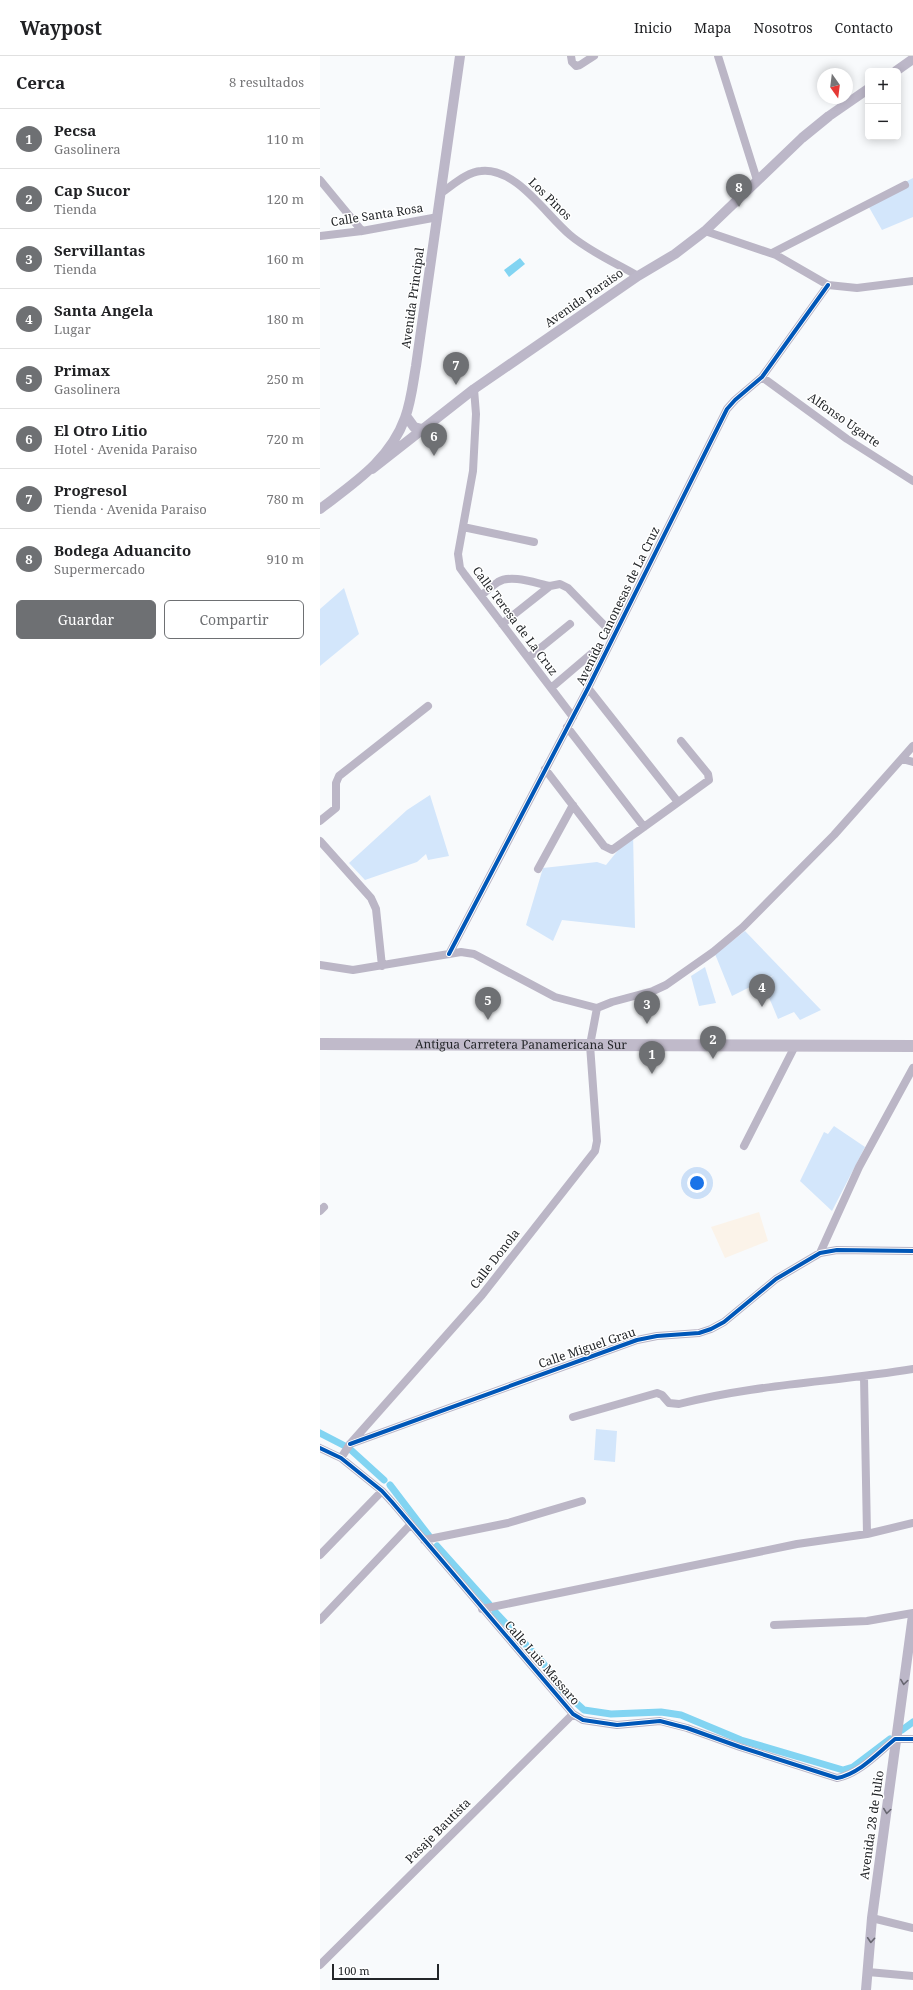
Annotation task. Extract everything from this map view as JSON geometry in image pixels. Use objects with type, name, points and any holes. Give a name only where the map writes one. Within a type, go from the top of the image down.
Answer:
[{"type":"highway","name":"Antigua Carretera Panamericana Sur","points":[[320,1044],[913,1046]]},
{"type":"main road","name":"Avenida Principal","points":[[320,509],[372,469],[391,444],[406,416],[416,366],[442,193],[460,56]]},
{"type":"main road","points":[[900,68],[913,59]]},
{"type":"main road","name":"Avenida Paraiso","points":[[372,469],[474,389],[638,276],[675,254],[705,231],[802,138],[828,116],[865,91]]},
{"type":"main road","points":[[406,416],[414,427],[422,430]]},
{"type":"main road","name":"Avenida 28 de Julio","points":[[866,1990],[872,1918],[913,1614]]},
{"type":"street","points":[[571,56],[572,62],[576,66],[594,56]]},
{"type":"street","points":[[718,56],[757,180]]},
{"type":"street","name":"Los Pinos","points":[[442,193],[461,180],[480,171],[501,174],[514,181],[531,196],[570,235],[638,276]]},
{"type":"street","points":[[320,180],[362,231]]},
{"type":"street","points":[[772,253],[905,185]]},
{"type":"street","name":"Calle Santa Rosa","points":[[320,236],[362,231],[438,217]]},
{"type":"street","points":[[705,231],[772,253],[828,285],[857,288],[913,281]]},
{"type":"street","name":"Avenida Canonesas de La Cruz","points":[[449,954],[588,688],[727,409],[735,400],[762,377],[828,285]]},
{"type":"street","name":"Alfonso Ugarte","points":[[762,377],[847,439],[913,481]]},
{"type":"street","name":"Calle Teresa de La Cruz","points":[[474,389],[476,414],[475,451],[458,561],[460,568],[573,717]]},
{"type":"street","points":[[463,527],[534,542]]},
{"type":"street","points":[[481,596],[499,581],[504,580],[531,582],[550,586],[560,584],[564,585],[605,626]]},
{"type":"street","points":[[502,624],[550,586]]},
{"type":"street","points":[[528,658],[570,624]]},
{"type":"street","points":[[551,688],[591,654]]},
{"type":"street","points":[[588,688],[678,802]]},
{"type":"street","points":[[320,821],[336,808],[336,783],[339,776],[428,706]]},
{"type":"street","points":[[567,728],[644,827]]},
{"type":"street","points":[[545,769],[609,850],[615,849],[710,778],[681,741]]},
{"type":"street","points":[[320,965],[353,970],[462,952],[474,954],[555,997],[597,1008],[612,1002],[652,991],[666,985],[713,952],[743,927],[829,840],[913,746]]},
{"type":"street","points":[[902,758],[913,762]]},
{"type":"street","points":[[538,869],[572,805]]},
{"type":"street","points":[[320,841],[371,898],[376,909],[382,966]]},
{"type":"street","name":"Calle Donola","points":[[341,1458],[350,1444],[482,1295],[592,1155],[597,1141],[590,1045],[597,1008]]},
{"type":"street","points":[[744,1146],[795,1046]]},
{"type":"street","points":[[820,1253],[859,1167],[913,1068]]},
{"type":"street","name":"Calle Miguel Grau","points":[[350,1444],[637,1340],[658,1336],[699,1333],[712,1329],[724,1322],[776,1279],[820,1253],[837,1250],[913,1251]]},
{"type":"street","points":[[573,1417],[657,1393],[662,1395],[669,1403],[679,1404],[714,1395],[743,1390],[864,1377],[913,1369]]},
{"type":"street","points":[[864,1377],[867,1534]]},
{"type":"street","name":"Calle Luis Massaro","points":[[320,1448],[341,1458],[382,1491],[573,1714],[583,1720],[618,1725],[660,1721],[687,1728],[837,1778],[848,1776],[856,1771],[895,1739]]},
{"type":"street","points":[[320,1555],[382,1491]]},
{"type":"street","points":[[424,1540],[508,1523],[582,1501]]},
{"type":"street","points":[[482,1608],[797,1544],[867,1534],[913,1523]]},
{"type":"street","points":[[320,1620],[410,1524]]},
{"type":"street","points":[[774,1625],[868,1621],[913,1614]]},
{"type":"street","name":"Pasaje Bautista","points":[[320,1964],[573,1714]]},
{"type":"street","points":[[895,1739],[913,1739]]},
{"type":"street","points":[[872,1918],[913,1928]]},
{"type":"street","points":[[868,1972],[913,1976]]},
{"type":"shaded area","points":[[913,178],[913,217],[882,230],[866,202]]},
{"type":"shaded area","points":[[344,588],[359,634],[320,666],[320,609]]},
{"type":"shaded area","points":[[430,795],[449,856],[428,860],[426,854],[417,862],[365,880],[349,863],[407,810]]},
{"type":"shaded area","points":[[633,832],[635,928],[562,920],[553,941],[526,925],[543,868],[597,862],[606,865]]},
{"type":"shaded area","points":[[745,931],[821,1010],[800,1020],[794,1012],[778,1019],[763,983],[774,975],[732,996],[715,954]]},
{"type":"shaded area","points":[[705,967],[716,1003],[699,1006],[691,976]]},
{"type":"shaded area","points":[[834,1126],[865,1147],[832,1211],[800,1181],[824,1132],[828,1134]]},
{"type":"shaded area","points":[[759,1212],[768,1241],[725,1258],[711,1227]]},
{"type":"shaded area","points":[[596,1429],[617,1431],[615,1462],[594,1460]]},
{"type":"water","points":[[520,258],[525,264],[509,277],[504,270]]},
{"type":"waterway","points":[[320,1433],[345,1446]]},
{"type":"waterway","points":[[351,1450],[384,1480]]},
{"type":"waterway","points":[[390,1485],[429,1536]]},
{"type":"waterway","points":[[437,1546],[489,1604]]},
{"type":"waterway","points":[[495,1612],[543,1663],[562,1690],[584,1710],[611,1714],[661,1712],[681,1715],[741,1740],[843,1770],[853,1767],[890,1739]]},
{"type":"waterway","points":[[902,1730],[913,1722]]},
{"type":"cycle path","points":[[449,954],[588,688],[727,409],[735,400],[762,377],[828,285]]},
{"type":"cycle path","points":[[350,1444],[637,1340],[657,1336],[699,1333],[711,1329],[724,1322],[776,1279],[820,1253],[837,1250],[913,1251]]},
{"type":"cycle path","points":[[320,1448],[341,1458],[382,1491],[573,1714],[583,1720],[617,1725],[660,1721],[687,1728],[740,1747],[837,1778],[845,1776],[861,1768],[895,1739],[913,1739]]},
{"type":"place","name":"Bodega Aduancito","points":[[739,207]]},
{"type":"place","name":"Progresol","points":[[456,385]]},
{"type":"place","name":"El Otro Litio","points":[[434,456]]},
{"type":"place","name":"Santa Angela","points":[[762,1007]]},
{"type":"place","name":"Primax","points":[[488,1020]]},
{"type":"place","name":"Servillantas","points":[[647,1024]]},
{"type":"place","name":"Cap Sucor","points":[[713,1059]]},
{"type":"place","name":"Pecsa","points":[[652,1074]]}]
